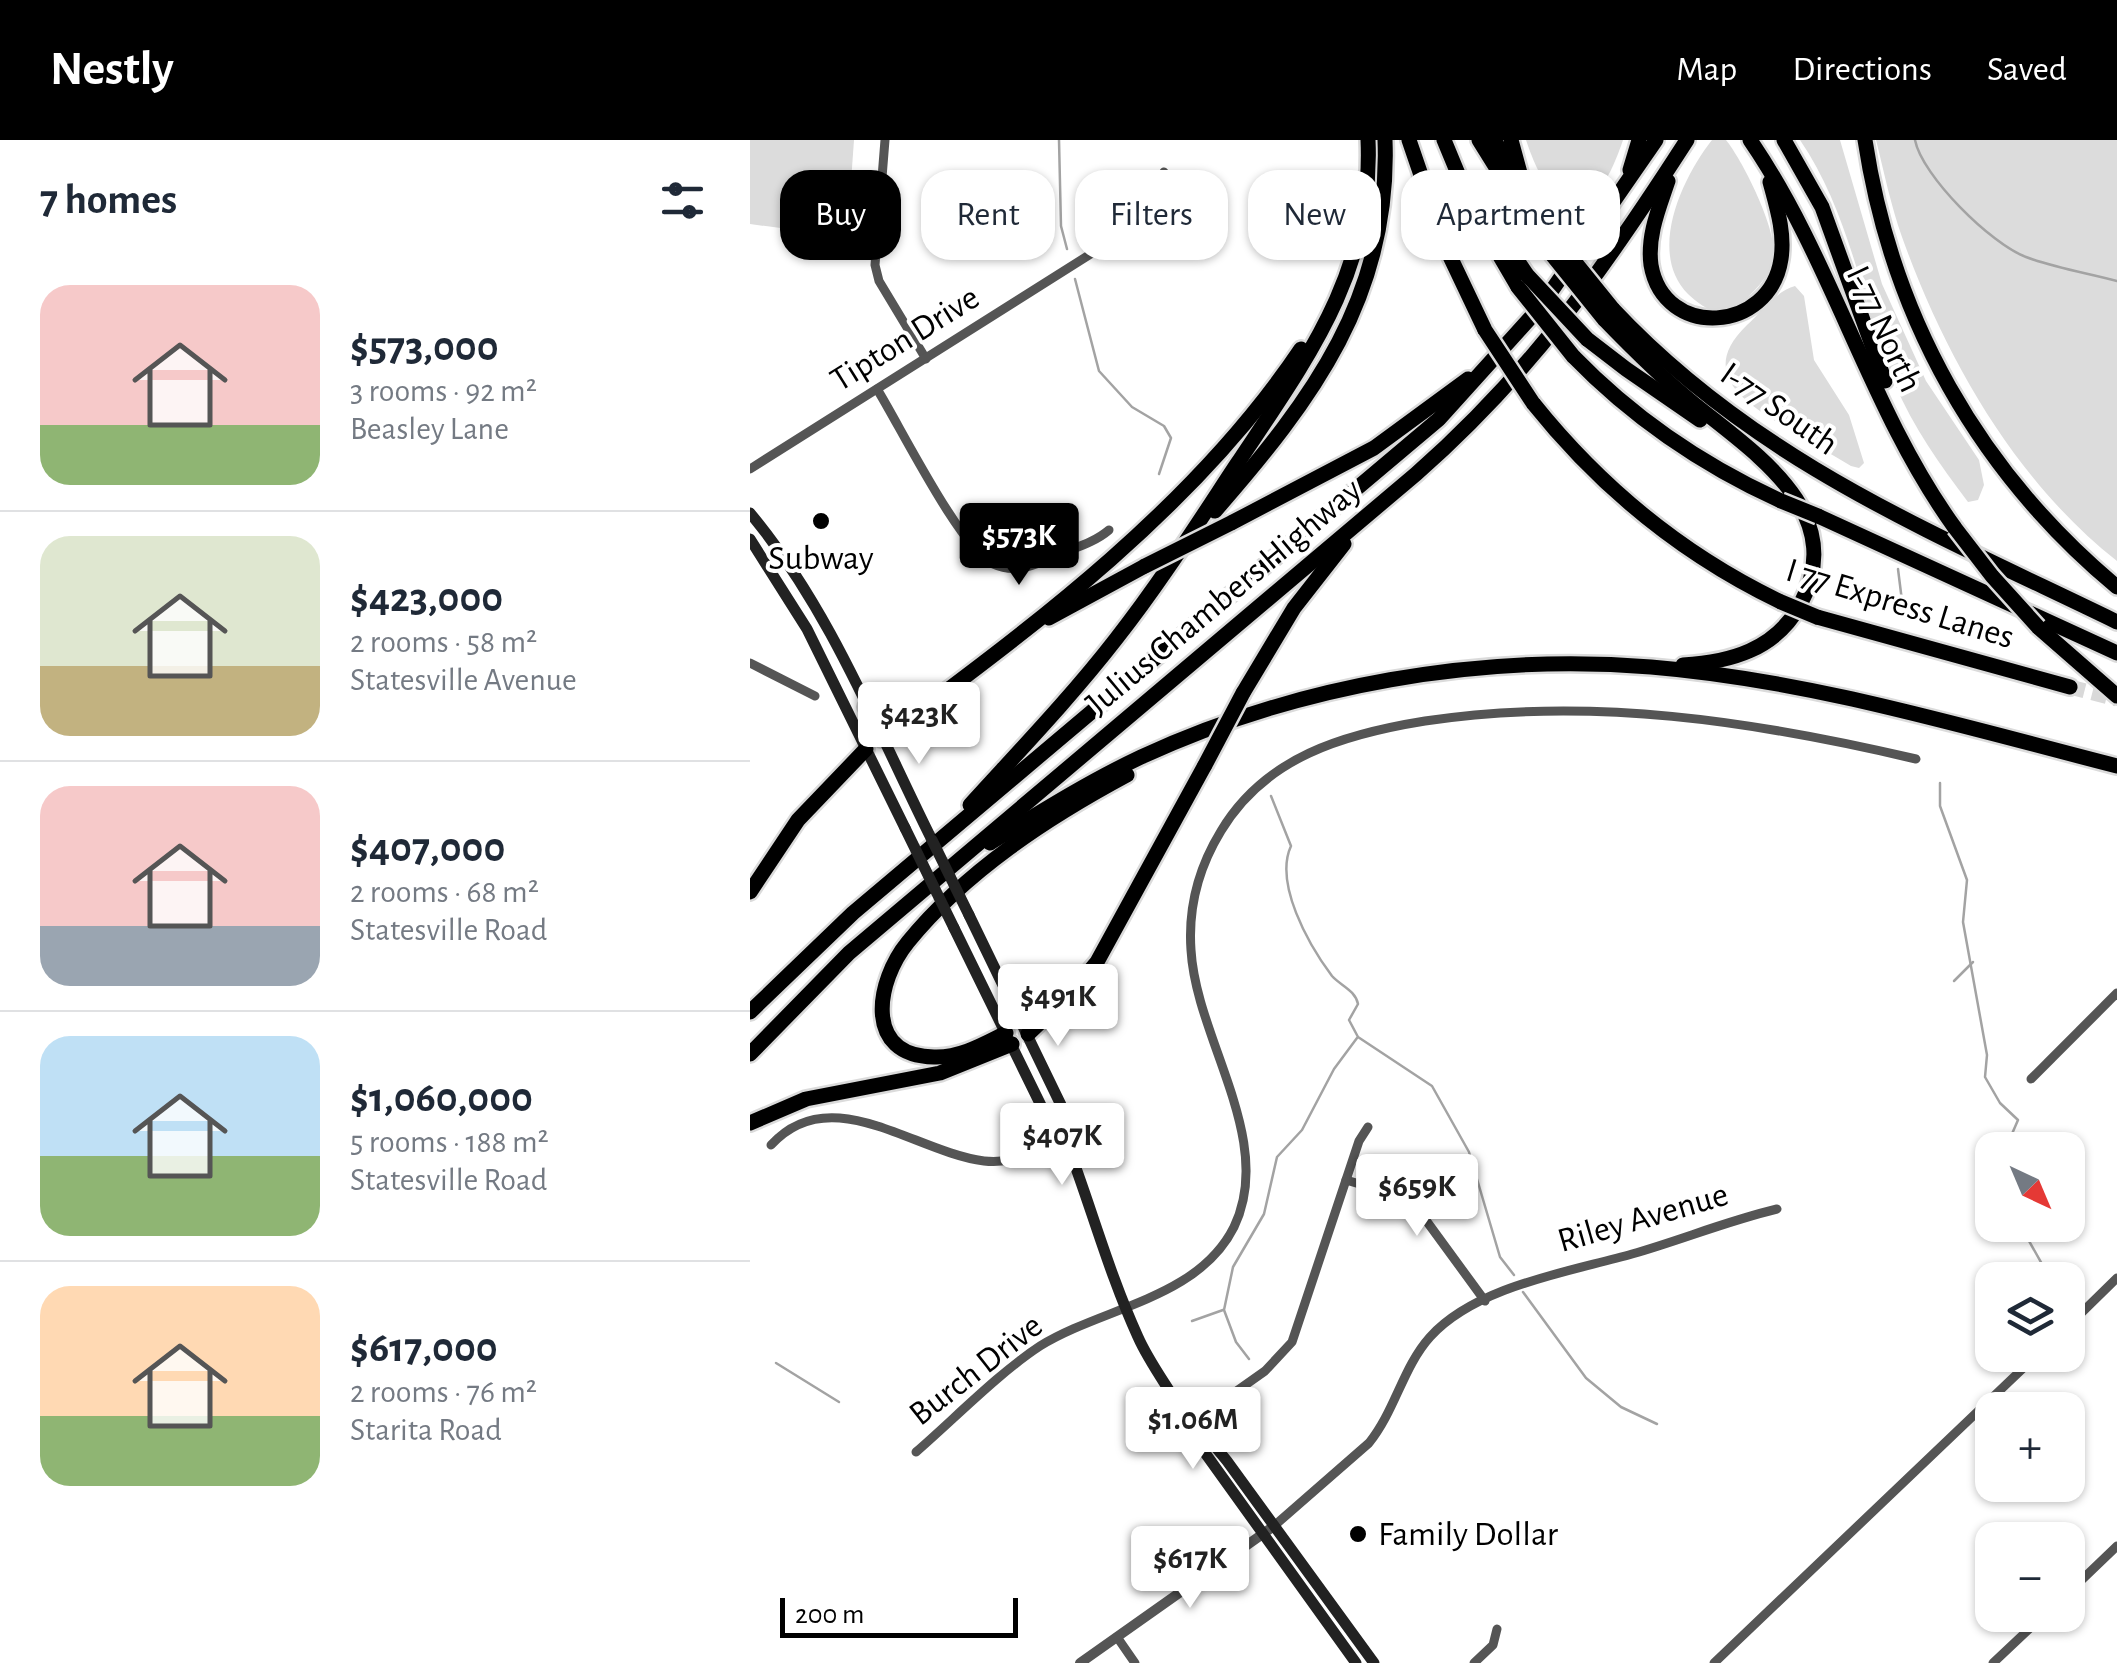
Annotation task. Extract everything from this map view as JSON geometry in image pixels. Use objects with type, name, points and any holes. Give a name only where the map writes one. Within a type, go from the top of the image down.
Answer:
[{"type":"highway","points":[[1367,170],[1368,140]]},
{"type":"highway","points":[[1176,556],[1305,399],[1349,328],[1377,246],[1385,191],[1385,140]]},
{"type":"highway","name":"I 77 Express Lanes","points":[[1409,140],[1446,248],[1484,330],[1533,403],[1587,465],[1650,521],[1720,570],[1782,602],[1818,616],[2070,687]]},
{"type":"highway","name":"I 77 Express Lanes","points":[[1444,140],[1478,220],[1573,356],[1620,401],[1671,440],[1781,500],[2117,653]]},
{"type":"highway","points":[[1478,140],[1499,170]]},
{"type":"highway","points":[[1494,140],[1512,170]]},
{"type":"highway","points":[[1510,140],[1519,170]]},
{"type":"highway","points":[[1625,185],[1639,140]]},
{"type":"highway","name":"Julius Chambers Highway","points":[[750,1012],[831,932],[1439,419],[1502,352],[1573,262],[1656,140]]},
{"type":"highway","name":"Julius Chambers Highway","points":[[750,1054],[829,971],[1477,418],[1543,347],[1606,263],[1687,140]]},
{"type":"highway","name":"I-77 North","points":[[1750,140],[1801,226],[1899,431],[1952,524],[2038,627],[2117,696]]},
{"type":"highway","points":[[1784,140],[1822,207],[1882,375],[1946,500],[1952,524]]},
{"type":"highway","points":[[1865,140],[1878,208],[1898,279],[1949,390],[1989,452],[2031,505],[2117,587]]},
{"type":"highway","points":[[1676,157],[1653,229],[1652,267],[1657,283],[1673,303],[1710,318],[1726,318],[1748,310],[1766,294],[1777,274],[1782,236],[1766,164]]},
{"type":"highway","points":[[882,739],[1132,540],[1212,461],[1294,360],[1352,260]]},
{"type":"highway","points":[[932,846],[1084,678],[1176,556],[1319,338],[1354,260]]},
{"type":"highway","points":[[1565,260],[1662,376],[1762,459],[1789,487],[1809,527],[1812,570],[1799,606],[1775,636],[1745,654],[1708,663],[1654,668]]},
{"type":"highway","points":[[1523,281],[1652,388],[1762,459]]},
{"type":"highway","name":"I-77 South","points":[[1608,313],[1704,395],[1809,468],[1892,513],[2117,622]]},
{"type":"highway","points":[[1003,646],[1145,566],[1374,448],[1502,352]]},
{"type":"highway","points":[[1028,1034],[1097,962],[1243,693],[1294,608],[1368,514]]},
{"type":"highway","points":[[944,872],[1118,768],[1197,734],[1336,692],[1451,672],[1566,665],[1654,668],[1817,692],[2117,766]]},
{"type":"highway","points":[[866,708],[889,718],[918,710]]},
{"type":"highway","points":[[1009,1039],[938,1058],[913,1053],[900,1045],[885,1024],[881,999],[889,971],[907,943],[970,881],[1055,817],[1142,767],[1252,716]]},
{"type":"highway","points":[[750,892],[798,820],[866,749]]},
{"type":"highway","points":[[750,1124],[806,1100],[940,1073],[1009,1039]]},
{"type":"main road","points":[[750,513],[806,592],[1028,1034],[1070,1130],[1068,1146],[1125,1306],[1155,1373],[1190,1424],[1195,1439],[1356,1663]]},
{"type":"main road","points":[[750,538],[797,610],[1056,1136],[1068,1146]]},
{"type":"main road","points":[[866,749],[882,739]]},
{"type":"main road","points":[[1009,1039],[1028,1034]]},
{"type":"main road","points":[[1190,1424],[1205,1434],[1374,1663]]},
{"type":"street","points":[[886,140],[875,265],[879,281],[926,358]]},
{"type":"street","name":"Tipton Drive","points":[[750,469],[1081,260]]},
{"type":"street","points":[[877,389],[961,530],[984,558],[1004,568],[1027,568],[1091,542],[1109,530]]},
{"type":"street","points":[[750,663],[815,696]]},
{"type":"street","name":"Burch Drive","points":[[916,1452],[1034,1350],[1178,1284],[1207,1262],[1228,1237],[1242,1204],[1247,1168],[1244,1143],[1199,999],[1191,949],[1192,916],[1198,884],[1217,837],[1245,799],[1280,768],[1330,742],[1387,728],[1473,715],[1562,710],[1714,719],[1916,759]]},
{"type":"street","points":[[2031,1079],[2117,993]]},
{"type":"street","points":[[771,1146],[799,1124],[837,1116],[939,1150],[989,1161],[1068,1146]]},
{"type":"street","points":[[1190,1424],[1265,1370],[1292,1342],[1346,1180],[1368,1127]]},
{"type":"street","points":[[1346,1180],[1397,1195],[1417,1208],[1485,1301]]},
{"type":"street","name":"Riley Avenue","points":[[1274,1526],[1370,1443],[1427,1340],[1441,1327],[1528,1280],[1636,1253],[1777,1209]]},
{"type":"street","points":[[2085,1309],[2117,1278]]},
{"type":"street","points":[[1722,1660],[2019,1372]]},
{"type":"street","points":[[1080,1663],[1274,1526]]},
{"type":"street","points":[[2085,1577],[2117,1546]]},
{"type":"street","points":[[1474,1663],[1493,1645],[1497,1629]]},
{"type":"street","points":[[1993,1663],[2026,1632]]},
{"type":"street","points":[[1117,1637],[1135,1663]]},
{"type":"shaded area","points":[[750,140],[854,140],[852,170],[780,170],[780,228],[750,224]]},
{"type":"shaded area","points":[[1526,140],[1623,140],[1611,170],[1539,170]]},
{"type":"shaded area","points":[[1712,140],[1726,140],[1741,164],[1766,216],[1774,248],[1772,264],[1759,285],[1739,304],[1721,311],[1707,308],[1688,294],[1676,277],[1670,258],[1673,216],[1680,195]]},
{"type":"shaded area","points":[[1800,140],[1840,140],[1882,284],[1926,381],[1979,460],[1984,485],[1978,500],[1968,502],[1902,400],[1843,228]]},
{"type":"shaded area","points":[[1876,140],[2117,140],[2117,561],[2046,494],[1987,414],[1962,371],[1939,327],[1902,237]]},
{"type":"shaded area","points":[[1795,286],[1804,296],[1814,360],[1849,415],[1864,463],[1859,468],[1759,410],[1734,387],[1727,374],[1726,359],[1732,343],[1769,302]]},
{"type":"waterway","points":[[1059,140],[1061,226],[1067,249]]},
{"type":"waterway","points":[[1915,140],[1930,172],[1944,189],[1977,224],[2011,250],[2037,261],[2117,281]]},
{"type":"waterway","points":[[1075,279],[1099,371],[1132,407],[1164,426],[1171,438],[1159,474]]},
{"type":"waterway","points":[[1898,569],[1904,617]]},
{"type":"waterway","points":[[1940,783],[1940,806],[1967,880],[1963,922],[1987,1055],[1985,1077],[2000,1103],[2018,1120],[2013,1132]]},
{"type":"waterway","points":[[1271,796],[1291,846],[1287,877],[1296,913],[1332,976],[1356,999],[1358,1004],[1349,1020],[1358,1037],[1432,1086],[1469,1152],[1500,1257],[1514,1275]]},
{"type":"waterway","points":[[1954,981],[1973,962]]},
{"type":"waterway","points":[[1249,1359],[1236,1342],[1224,1310],[1233,1267],[1264,1214],[1277,1157],[1302,1130],[1334,1069],[1357,1038]]},
{"type":"waterway","points":[[2030,1242],[2041,1262]]},
{"type":"waterway","points":[[1523,1292],[1586,1378],[1621,1407],[1657,1424]]},
{"type":"waterway","points":[[1192,1321],[1223,1310]]},
{"type":"waterway","points":[[776,1363],[839,1402]]},
{"type":"tunnel","points":[[2070,687],[2117,699]]},
{"type":"place","name":"Subway","points":[[821,521]]},
{"type":"place","name":"Family Dollar","points":[[1358,1534]]}]
